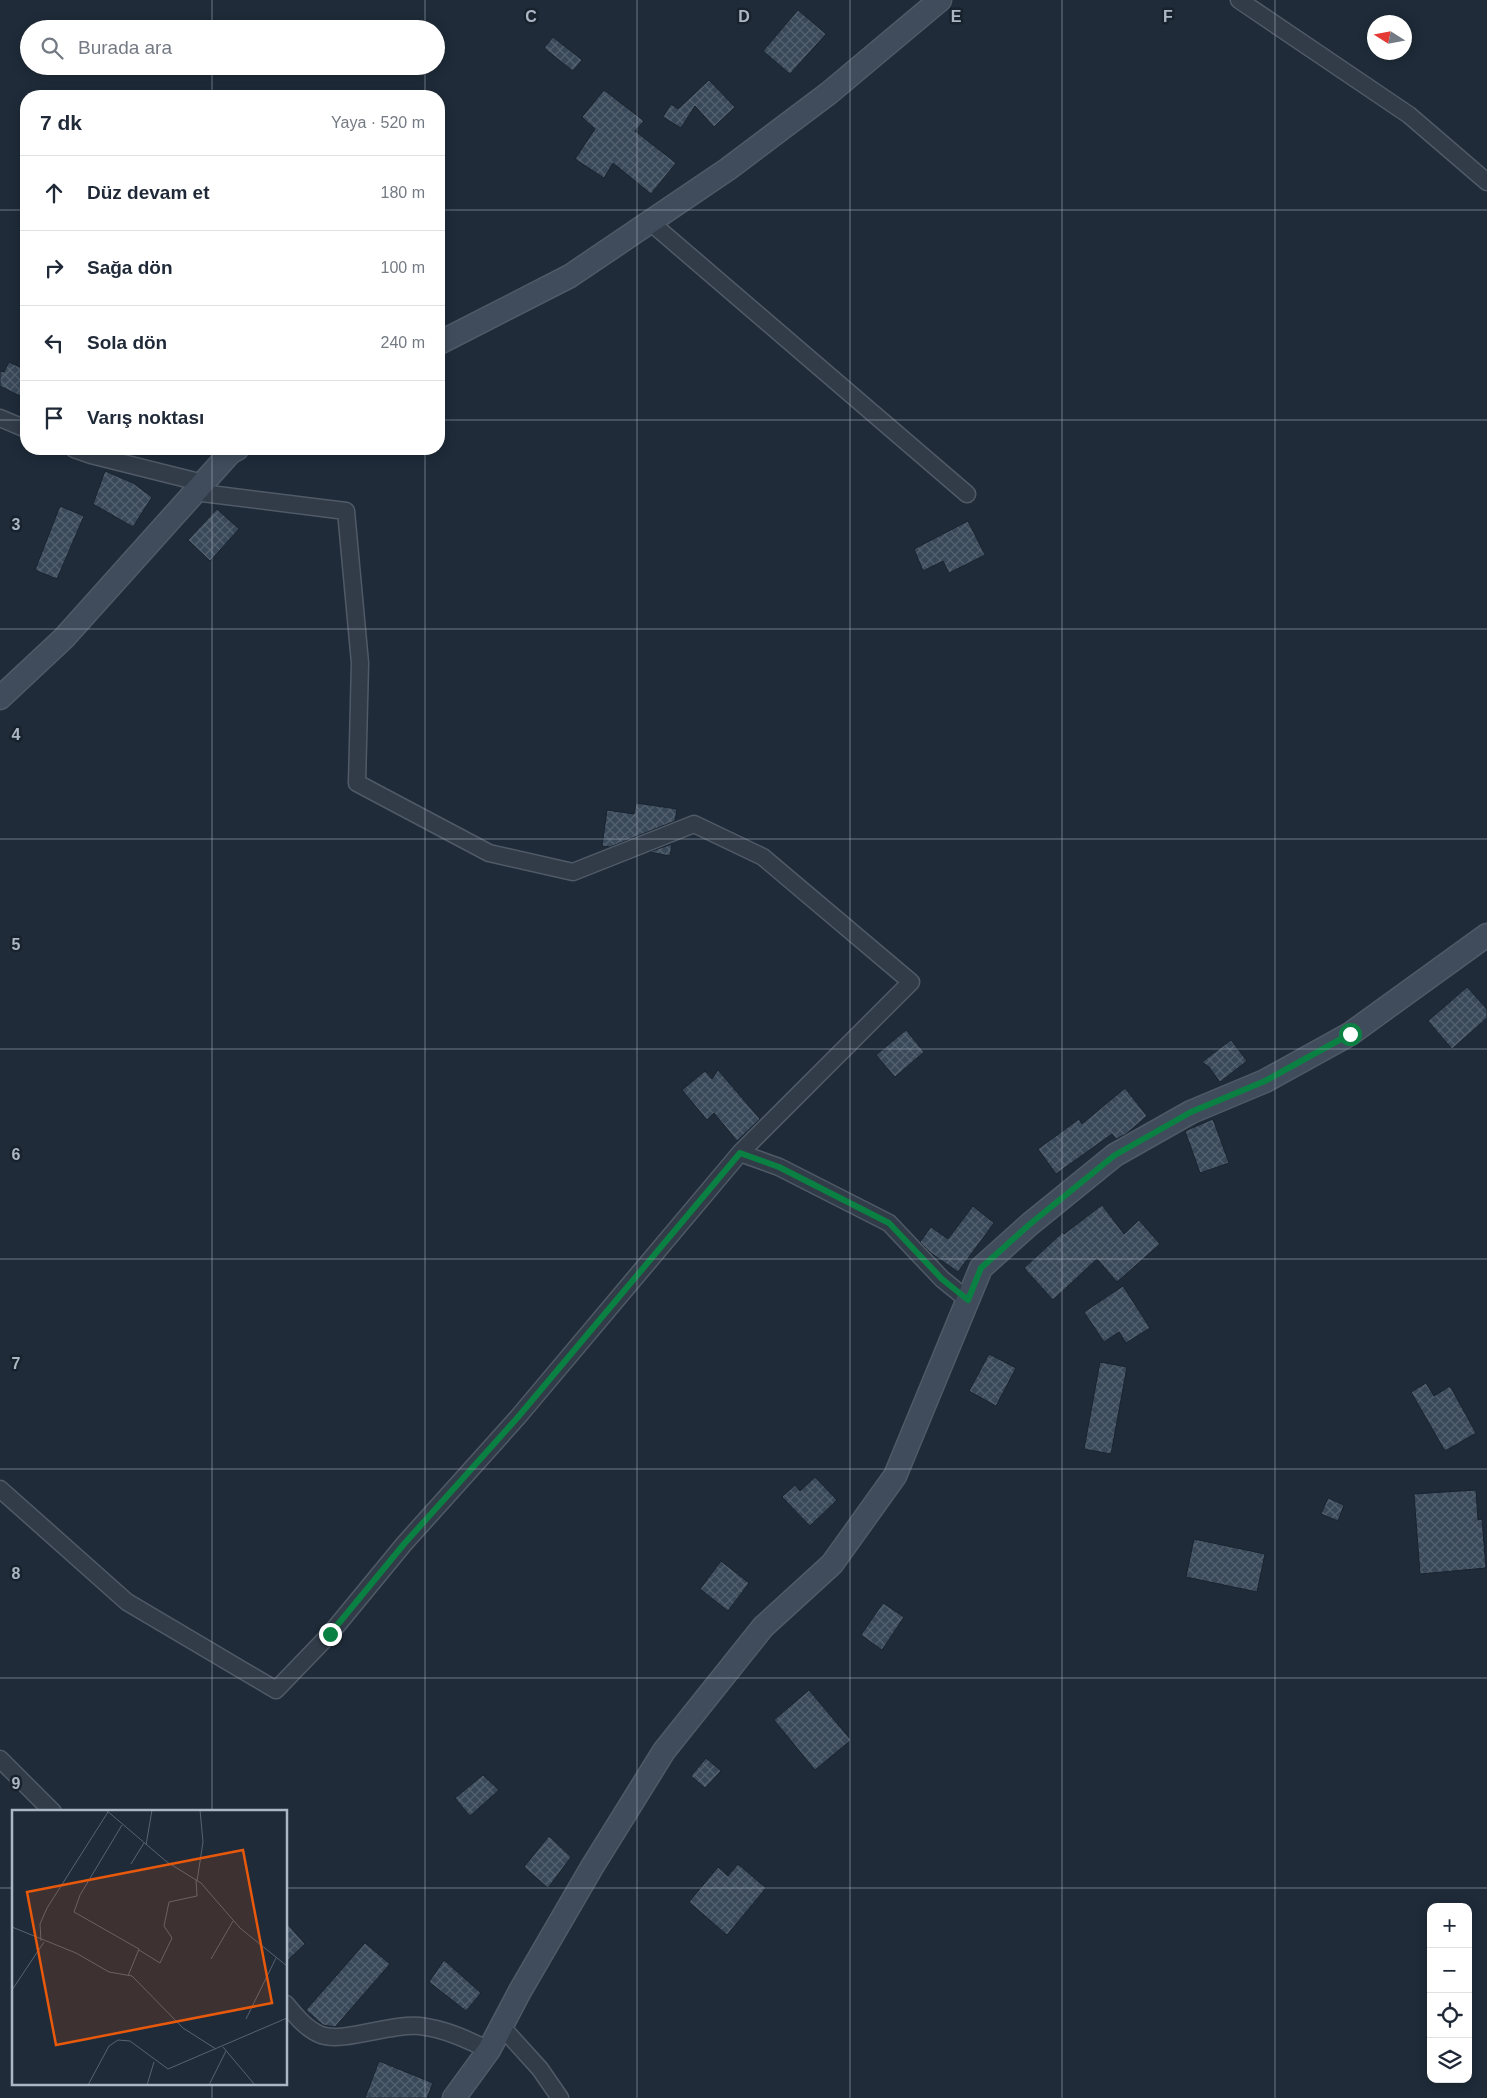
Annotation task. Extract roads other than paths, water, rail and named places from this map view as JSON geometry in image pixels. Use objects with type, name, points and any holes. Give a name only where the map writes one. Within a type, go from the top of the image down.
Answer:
[{"type":"street","points":[[445,340],[570,276],[728,169],[829,93],[940,0]]},
{"type":"street","points":[[1239,0],[1409,115],[1487,182]]},
{"type":"street","points":[[649,221],[967,494]]},
{"type":"street","points":[[0,418],[20,426]]},
{"type":"street","points":[[0,1488],[127,1602],[276,1690],[330,1634],[404,1544],[518,1417],[740,1153],[911,982],[763,858],[694,824],[573,872],[489,853],[356,783],[360,663],[346,511],[199,487],[91,455]]},
{"type":"street","points":[[0,698],[64,638],[228,455]]},
{"type":"street","points":[[454,2098],[489,2050],[592,1867],[664,1751],[763,1627],[832,1564],[895,1476],[981,1268],[1030,1224],[1115,1155],[1191,1112],[1265,1081],[1350,1034],[1487,935]]},
{"type":"street","points":[[740,1153],[779,1167],[889,1223],[942,1279],[968,1300]]},
{"type":"street","points":[[0,1759],[51,1810]]},
{"type":"street","points":[[288,2006],[303,2023],[320,2034],[334,2038],[383,2028],[418,2026],[446,2030],[489,2050]]},
{"type":"street","points":[[501,2026],[540,2069],[560,2098]]}]
